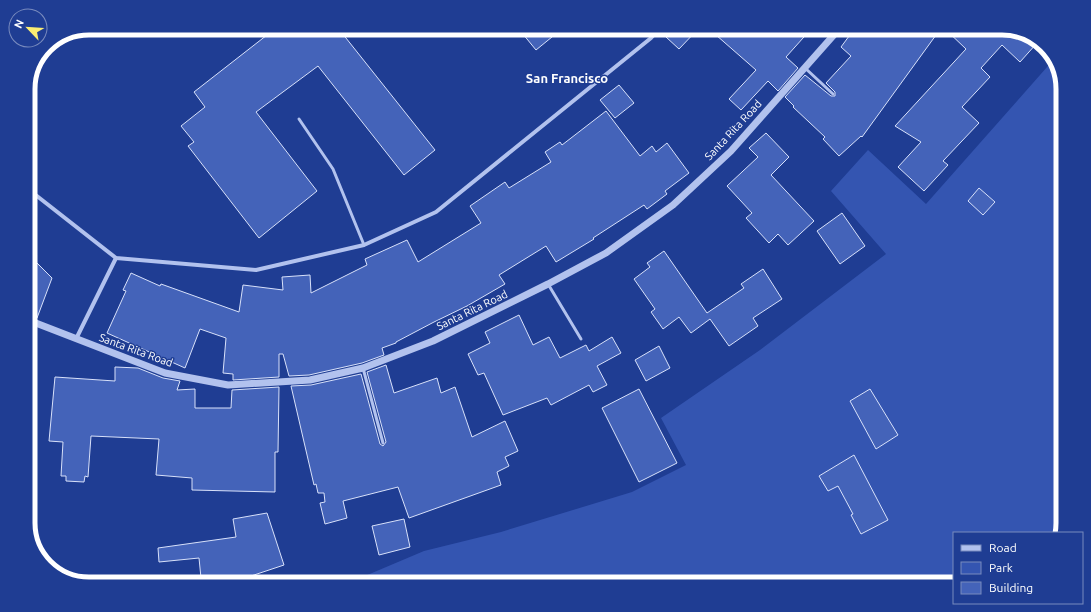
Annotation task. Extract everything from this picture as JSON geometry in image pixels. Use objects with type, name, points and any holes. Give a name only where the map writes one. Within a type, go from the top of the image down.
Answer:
[{"type":"street","points":[[35,194],[116,258],[256,270],[364,245],[436,212],[653,35]]},
{"type":"street","name":"Santa Rita Road","points":[[35,323],[165,373],[228,385],[310,380],[363,368],[433,341],[548,284],[606,253],[673,206],[731,150],[803,67],[833,35]]},
{"type":"street","points":[[76,339],[116,258]]},
{"type":"lane","points":[[803,67],[833,94]]},
{"type":"lane","points":[[299,120],[333,169],[364,245]]},
{"type":"lane","points":[[548,284],[581,339]]},
{"type":"lane","points":[[363,368],[382,442]]},
{"type":"green space","points":[[1050,64],[1056,86],[1055,532],[953,532],[953,577],[363,577],[424,551],[501,532],[632,492],[686,465],[661,418],[760,350],[886,254],[831,191],[868,150],[926,204]]},
{"type":"building","points":[[267,35],[344,35],[435,150],[404,175],[318,66],[256,112],[317,191],[259,238],[188,146],[194,142],[181,126],[205,107],[194,92]]},
{"type":"building","points":[[524,35],[554,35],[536,50]]},
{"type":"building","points":[[668,35],[692,35],[679,49],[666,37]]},
{"type":"building","points":[[716,35],[806,35],[786,57],[798,68],[778,91],[768,81],[741,110],[729,99],[756,70]]},
{"type":"building","points":[[850,35],[936,35],[862,137],[861,136],[839,156],[823,139],[825,137],[793,107],[794,106],[785,97],[805,75],[831,96],[835,96],[835,92],[826,83],[851,56],[841,47]]},
{"type":"building","points":[[951,35],[1009,35],[1023,39],[1035,46],[1020,62],[1002,45],[981,68],[990,77],[962,107],[979,123],[943,161],[948,165],[924,191],[898,167],[921,142],[895,126],[966,49]]},
{"type":"building","points":[[619,85],[634,103],[615,118],[600,100]]},
{"type":"building","points":[[606,111],[640,156],[652,146],[656,152],[667,143],[689,173],[665,191],[667,194],[647,209],[644,205],[593,238],[594,239],[556,262],[546,246],[499,275],[505,284],[467,306],[396,343],[382,348],[384,355],[362,363],[309,375],[289,376],[283,354],[279,354],[279,377],[233,380],[233,374],[223,373],[226,338],[200,329],[185,368],[107,333],[126,291],[123,290],[131,273],[160,286],[161,284],[239,312],[243,285],[283,290],[282,277],[310,275],[311,293],[367,265],[365,259],[407,240],[418,262],[481,223],[470,206],[505,182],[509,188],[551,162],[545,152],[560,142],[562,145]]},
{"type":"building","points":[[766,133],[789,157],[771,175],[814,221],[788,245],[778,234],[769,243],[746,218],[752,213],[727,186],[758,157],[749,148]]},
{"type":"building","points":[[979,188],[995,202],[983,215],[968,201]]},
{"type":"building","points":[[842,213],[865,246],[840,264],[817,231]]},
{"type":"building","points":[[664,251],[707,313],[744,288],[741,284],[763,269],[782,299],[753,318],[758,326],[729,346],[710,319],[691,333],[679,317],[663,329],[651,312],[655,309],[634,279],[650,267],[647,263]]},
{"type":"building","points":[[35,261],[52,278],[37,318],[35,317]]},
{"type":"building","points":[[519,315],[533,345],[549,337],[560,358],[586,345],[589,351],[612,337],[621,353],[597,366],[607,385],[593,392],[589,385],[551,405],[547,398],[503,415],[484,373],[478,375],[468,354],[490,343],[485,332]]},
{"type":"building","points":[[659,346],[670,368],[646,381],[635,360]]},
{"type":"building","points":[[386,365],[394,393],[437,378],[441,393],[455,387],[472,437],[505,421],[518,451],[505,457],[509,466],[497,472],[501,485],[409,518],[398,487],[343,501],[347,518],[325,524],[320,503],[325,502],[324,493],[318,493],[316,484],[314,485],[291,386],[311,385],[361,374],[380,444],[383,446],[386,442],[367,372]]},
{"type":"building","points":[[115,367],[138,368],[163,378],[180,381],[177,390],[195,389],[195,408],[231,408],[232,390],[279,387],[278,452],[275,452],[275,492],[192,490],[192,478],[156,475],[159,439],[91,436],[88,477],[85,476],[84,482],[66,481],[66,476],[61,476],[63,442],[49,441],[55,377],[115,381]]},
{"type":"building","points":[[639,389],[677,463],[639,482],[602,408]]},
{"type":"building","points":[[870,389],[898,435],[876,449],[850,401]]},
{"type":"building","points":[[854,455],[888,520],[861,534],[851,515],[853,514],[838,486],[828,491],[819,476]]},
{"type":"building","points":[[267,513],[284,565],[248,577],[201,577],[199,558],[159,562],[158,548],[236,537],[233,519]]},
{"type":"building","points":[[404,519],[410,547],[379,555],[372,526]]},
{"type":"district","name":"San Francisco","points":[[567,78]]}]
